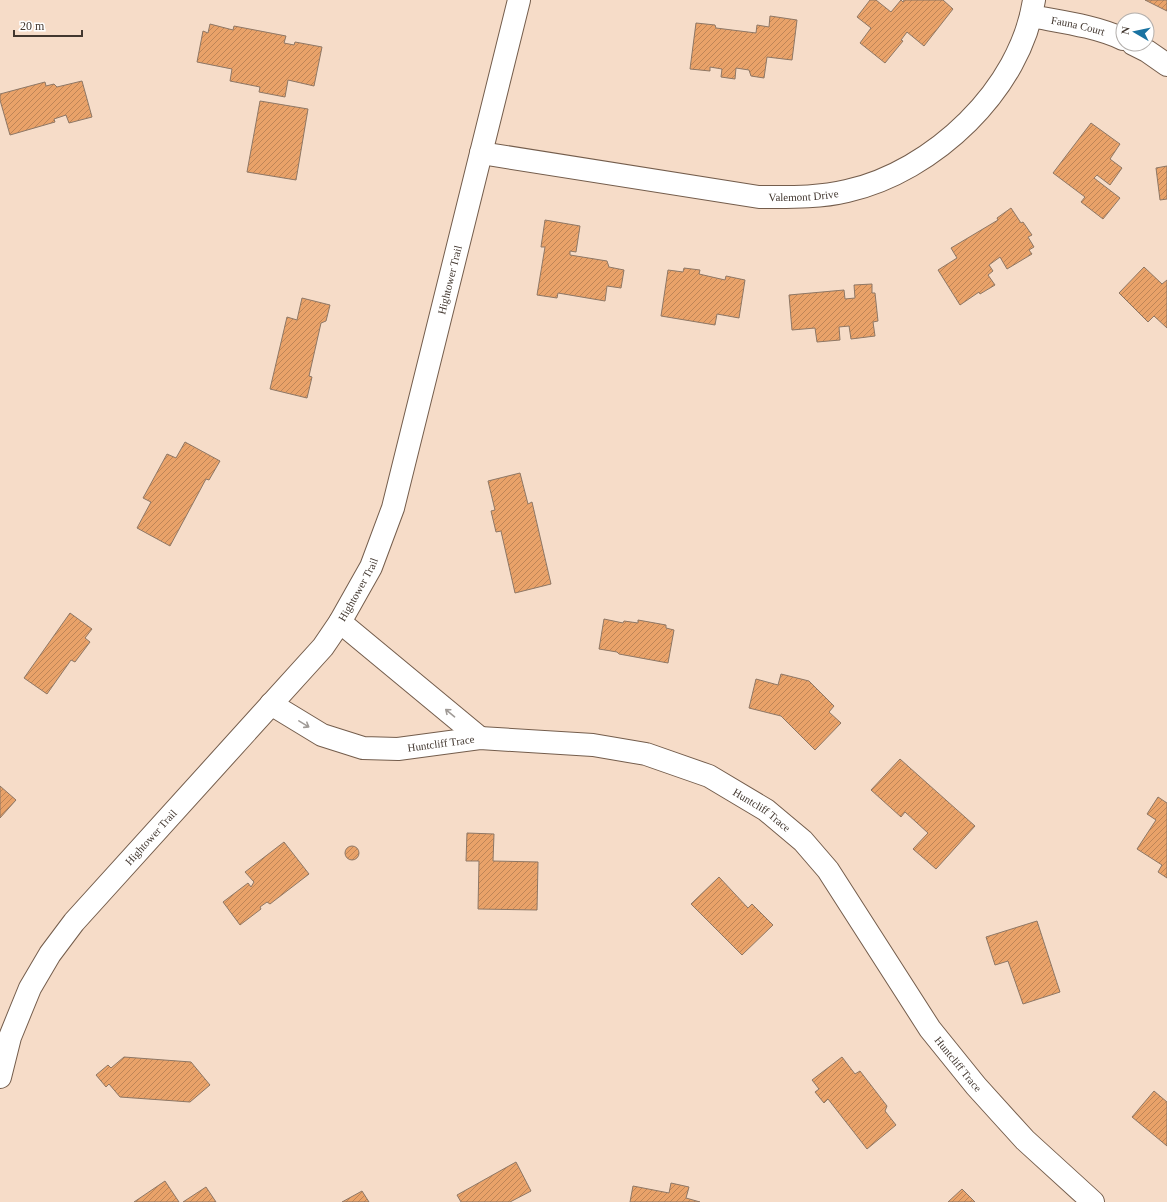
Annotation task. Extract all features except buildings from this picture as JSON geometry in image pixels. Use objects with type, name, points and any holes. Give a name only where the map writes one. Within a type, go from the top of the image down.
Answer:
[{"type":"street","name":"Hightower Trail","points":[[0,1077],[10,1036],[27,995],[54,949],[74,922],[323,647],[340,622],[371,567],[393,508],[519,0]]},
{"type":"street","name":"Valemont Drive","points":[[481,153],[759,197],[804,198],[847,191],[881,180],[909,167],[935,151],[962,128],[986,102],[1004,77],[1020,46],[1032,8]]},
{"type":"street","name":"Fauna Court","points":[[1032,8],[1115,36]]},
{"type":"street","points":[[1148,52],[1167,65]]},
{"type":"street","points":[[340,622],[480,738]]},
{"type":"street","name":"Huntcliff Trace","points":[[271,704],[322,735],[363,748],[398,749],[480,738],[593,745],[646,754],[709,776],[766,810],[803,841],[828,870],[930,1029],[976,1086],[1025,1140],[1093,1202]]}]
